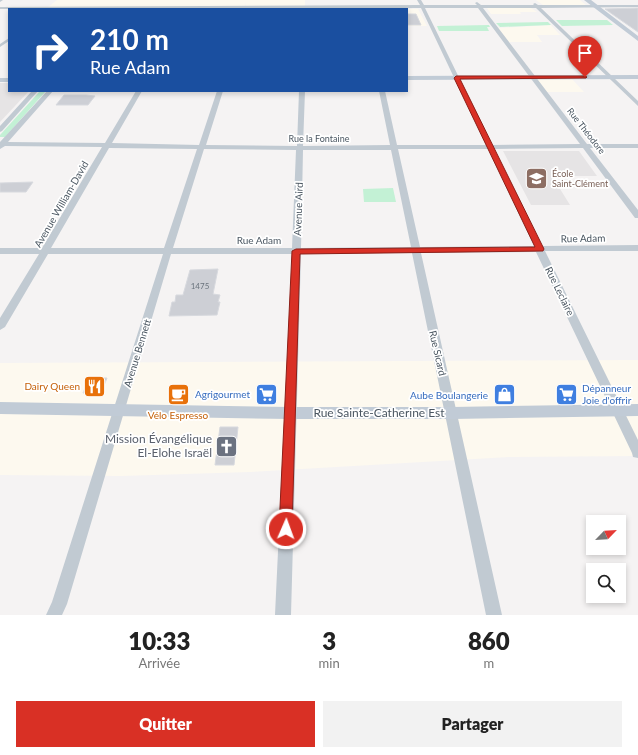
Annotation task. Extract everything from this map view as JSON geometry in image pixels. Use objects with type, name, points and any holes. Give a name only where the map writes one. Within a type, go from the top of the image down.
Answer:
[{"type":"main road","points":[[587,0],[638,39]]},
{"type":"main road","points":[[408,78],[638,77]]},
{"type":"main road","name":"Rue Sainte-Catherine Est","points":[[0,408],[290,413],[452,413],[638,410]]},
{"type":"street","points":[[245,8],[247,0]]},
{"type":"street","points":[[305,0],[305,8]]},
{"type":"street","points":[[363,0],[364,8]]},
{"type":"street","name":"Rue Théodore","points":[[474,0],[638,216]]},
{"type":"street","points":[[530,0],[638,104]]},
{"type":"street","points":[[46,8],[53,3]]},
{"type":"street","points":[[0,8],[364,8],[420,4],[480,7],[638,6]]},
{"type":"street","name":"Rue Leclaire","points":[[420,4],[638,453]]},
{"type":"street","points":[[0,46],[8,40]]},
{"type":"street","points":[[0,130],[34,92]]},
{"type":"street","points":[[1,145],[49,92]]},
{"type":"street","name":"Avenue William-David","points":[[0,327],[138,92]]},
{"type":"street","name":"Avenue Bennett","points":[[54,615],[59,604],[120,411],[137,348],[220,92]]},
{"type":"street","name":"Avenue Aird","points":[[283,615],[302,92]]},
{"type":"street","name":"Rue Sicard","points":[[382,92],[494,615]]},
{"type":"street","name":"Rue la Fontaine","points":[[1,145],[300,148],[638,146]]},
{"type":"street","name":"Rue Adam","points":[[0,251],[168,252],[638,248]]},
{"type":"shaded area","points":[[57,0],[305,0],[305,8],[246,8],[246,2],[245,8],[47,8]]},
{"type":"shaded area","points":[[536,0],[580,0],[586,5],[543,5]]},
{"type":"shaded area","points":[[487,8],[531,8],[537,12],[520,12],[521,14],[491,14]]},
{"type":"shaded area","points":[[408,9],[418,9],[427,26],[408,26]]},
{"type":"shaded area","points":[[551,25],[560,35],[537,35],[542,42],[507,42],[497,28]]},
{"type":"shaded area","points":[[535,78],[571,78],[584,92],[546,92]]},
{"type":"shaded area","points":[[0,83],[8,83],[8,92],[28,92],[0,122]]},
{"type":"shaded area","name":"École Saint-Clément","points":[[503,151],[579,151],[597,176],[552,176],[570,205],[531,205]]},
{"type":"shaded area","points":[[638,360],[638,456],[509,457],[250,472],[121,476],[0,475],[0,363]]},
{"type":"green space","points":[[556,20],[607,20],[613,25],[562,26]]},
{"type":"green space","points":[[548,22],[551,25],[500,27],[496,23]]},
{"type":"green space","points":[[489,25],[490,27],[487,27],[489,31],[439,31],[437,26]]},
{"type":"green space","points":[[39,92],[45,92],[5,137],[0,137],[0,135]]},
{"type":"green space","points":[[393,188],[396,202],[364,202],[363,189]]},
{"type":"building","points":[[638,8],[638,32],[605,9]]},
{"type":"building","points":[[408,14],[416,14],[421,25],[408,25]]},
{"type":"building","points":[[64,95],[95,96],[88,105],[56,105]]},
{"type":"building","points":[[33,182],[26,192],[0,192],[0,183]]},
{"type":"building","points":[[218,269],[213,294],[220,295],[217,315],[169,316],[172,302],[175,302],[176,295],[183,295],[190,270]]},
{"type":"building","name":"Dairy Queen","points":[[89,378],[107,378],[101,393],[83,393]]},
{"type":"building","name":"Mission Évangélique El-Elohe Israël","points":[[220,427],[238,427],[234,465],[215,465]]},
{"type":"place","name":"École Saint-Clément","points":[[536,179]]},
{"type":"place","name":"Dairy Queen","points":[[95,386]]},
{"type":"place","name":"Agrigourmet","points":[[266,394]]},
{"type":"place","name":"Dépanneur Joie d'offrir","points":[[566,394]]},
{"type":"place","name":"Vélo Espresso","points":[[178,395]]},
{"type":"place","name":"Aube Boulangerie","points":[[504,395]]},
{"type":"place","name":"Mission Évangélique El-Elohe Israël","points":[[227,446]]},
{"type":"route","points":[[286,529],[296,251],[540,249],[456,78],[585,77]]}]
